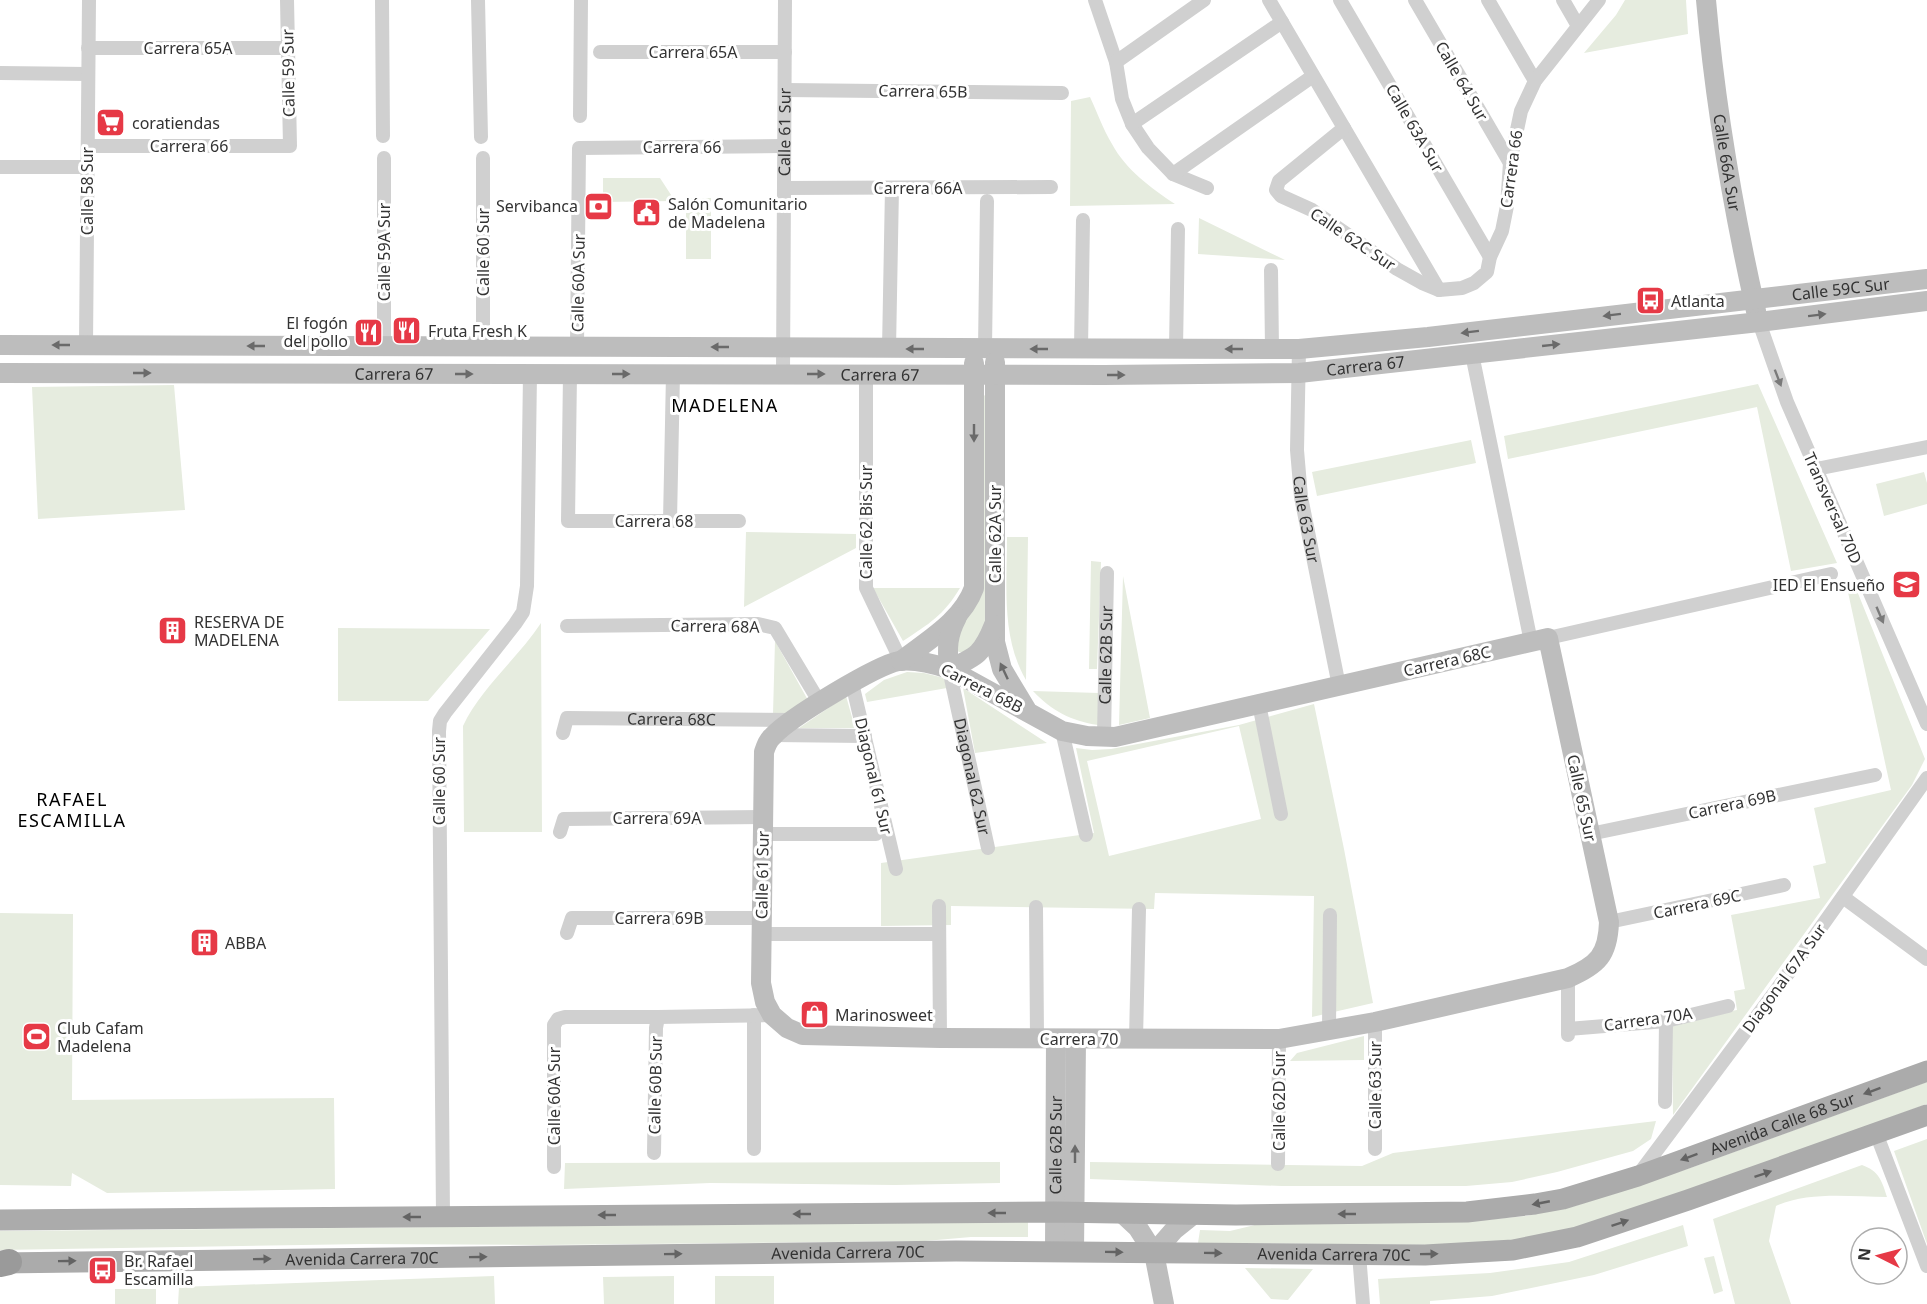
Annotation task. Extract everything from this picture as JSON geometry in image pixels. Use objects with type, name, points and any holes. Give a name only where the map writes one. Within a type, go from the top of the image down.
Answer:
[{"type":"main road","name":"Avenida Calle 68 Sur","points":[[1638,1176],[1927,1071]]},
{"type":"main road","points":[[1876,1133],[1927,1114]]},
{"type":"main road","name":"Avenida Carrera 70C","points":[[3,1263],[906,1251],[1425,1254],[1513,1250],[1577,1237],[1876,1133]]},
{"type":"main road","points":[[0,1220],[1467,1212],[1535,1204],[1638,1176]]},
{"type":"street","name":"Calle 58 Sur","points":[[86,345],[88,0]]},
{"type":"street","name":"Calle 59 Sur","points":[[287,0],[290,146]]},
{"type":"street","points":[[382,0],[383,136]]},
{"type":"street","points":[[478,0],[481,136]]},
{"type":"street","points":[[580,116],[581,0]]},
{"type":"street","name":"Calle 61 Sur","points":[[783,374],[785,0]]},
{"type":"street","points":[[1095,0],[1116,62],[1122,99],[1131,124],[1148,148],[1173,174],[1207,188]]},
{"type":"street","points":[[1269,0],[1439,290]]},
{"type":"street","name":"Calle 63A Sur","points":[[1340,0],[1490,257]]},
{"type":"street","name":"Calle 64 Sur","points":[[1415,0],[1510,163]]},
{"type":"street","points":[[1488,0],[1535,81]]},
{"type":"street","points":[[1563,0],[1578,26]]},
{"type":"street","name":"Carrera 66","points":[[1439,290],[1462,288],[1474,283],[1487,272],[1490,257],[1502,231],[1507,206],[1510,163],[1521,111],[1535,81],[1599,0]]},
{"type":"street","name":"Calle 66A Sur","points":[[1706,0],[1722,127],[1759,322]]},
{"type":"street","points":[[1116,62],[1201,1]]},
{"type":"street","points":[[1131,124],[1282,22]]},
{"type":"street","name":"Carrera 65A","points":[[88,48],[288,48]]},
{"type":"street","name":"Carrera 65A","points":[[600,51],[785,52]]},
{"type":"street","points":[[0,73],[88,74]]},
{"type":"street","points":[[1173,174],[1313,76]]},
{"type":"street","name":"Carrera 65B","points":[[785,90],[1062,93]]},
{"type":"street","name":"Calle 62C Sur","points":[[1344,128],[1279,181],[1276,190],[1281,196],[1312,210],[1397,269],[1439,290]]},
{"type":"street","name":"Carrera 66","points":[[87,146],[290,146]]},
{"type":"street","name":"Carrera 66","points":[[579,148],[784,146]]},
{"type":"street","name":"Calle 60A Sur","points":[[570,346],[579,148]]},
{"type":"street","name":"Calle 59A Sur","points":[[384,158],[384,345]]},
{"type":"street","name":"Calle 60 Sur","points":[[483,158],[483,346]]},
{"type":"street","points":[[0,167],[87,167]]},
{"type":"street","name":"Carrera 66A","points":[[784,188],[1052,187]]},
{"type":"street","points":[[889,349],[892,188]]},
{"type":"street","name":"Calle 62A Sur","points":[[987,201],[985,349],[995,375],[995,642],[1002,669],[1028,712]]},
{"type":"street","points":[[1080,349],[1083,220]]},
{"type":"street","points":[[1176,349],[1178,229]]},
{"type":"street","points":[[1271,270],[1272,349]]},
{"type":"street","name":"Calle 59C Sur","points":[[1753,298],[1927,279]]},
{"type":"street","name":"Carrera 67","points":[[0,345],[1299,349],[1428,337],[1753,298]]},
{"type":"street","name":"Calle 59C Sur","points":[[1759,322],[1927,301]]},
{"type":"street","name":"Carrera 67","points":[[0,373],[995,375],[1299,373],[1759,322]]},
{"type":"street","name":"Transversal 70D","points":[[1759,322],[1787,402],[1927,724]]},
{"type":"street","points":[[566,374],[570,346]]},
{"type":"street","name":"Calle 62A Sur","points":[[901,661],[957,617],[970,600],[974,588],[974,375],[985,349]]},
{"type":"street","name":"Calle 63 Sur","points":[[1299,349],[1298,450],[1301,497],[1339,686]]},
{"type":"street","name":"Calle 65 Sur","points":[[1472,354],[1539,640],[1590,834],[1609,922],[1609,936],[1601,957]]},
{"type":"street","name":"Calle 60 Sur","points":[[443,1216],[439,731],[440,722],[446,713],[523,612],[527,586],[530,374]]},
{"type":"street","name":"Carrera 68","points":[[566,374],[568,521],[739,520]]},
{"type":"street","points":[[670,521],[673,374]]},
{"type":"street","name":"Calle 62 Bis Sur","points":[[866,374],[866,588],[901,661]]},
{"type":"street","points":[[1816,469],[1927,447]]},
{"type":"street","name":"Calle 62B Sur","points":[[1104,737],[1107,573]]},
{"type":"street","name":"Carrera 68C","points":[[1062,730],[1087,736],[1115,736],[1831,574]]},
{"type":"street","name":"Diagonal 62 Sur","points":[[957,617],[948,640],[949,669],[988,848]]},
{"type":"street","name":"Carrera 68A","points":[[567,626],[758,624],[775,628],[820,703]]},
{"type":"street","points":[[949,669],[979,653],[986,644],[994,624]]},
{"type":"street","name":"Carrera 68B","points":[[773,735],[852,683],[881,667],[901,661],[929,663],[949,669],[1062,730]]},
{"type":"street","name":"Diagonal 61 Sur","points":[[852,683],[896,869]]},
{"type":"street","points":[[1259,704],[1281,814]]},
{"type":"street","name":"Carrera 68C","points":[[563,733],[567,718],[793,720]]},
{"type":"street","points":[[1062,730],[1086,835]]},
{"type":"street","points":[[773,735],[865,736]]},
{"type":"street","name":"Calle 61 Sur","points":[[754,1149],[765,1002],[761,983],[764,752],[773,735]]},
{"type":"street","name":"Carrera 69B","points":[[1590,834],[1875,775]]},
{"type":"street","name":"Diagonal 67A Sur","points":[[1638,1176],[1775,992],[1927,778]]},
{"type":"street","name":"Carrera 69A","points":[[560,832],[564,819],[763,826],[876,834]]},
{"type":"street","name":"Carrera 69C","points":[[1609,922],[1785,885]]},
{"type":"street","points":[[1843,897],[1927,959]]},
{"type":"street","points":[[939,906],[940,1038]]},
{"type":"street","name":"Calle 62B Sur","points":[[1036,907],[1056,1039],[1065,1251]]},
{"type":"street","points":[[1136,1039],[1139,909]]},
{"type":"street","points":[[1329,1030],[1330,915]]},
{"type":"street","name":"Carrera 69B","points":[[567,933],[572,918],[939,934]]},
{"type":"street","name":"Carrera 70","points":[[763,1015],[803,1035],[1056,1039],[1279,1039],[1375,1022],[1568,978],[1585,970],[1601,957]]},
{"type":"street","name":"Carrera 70A","points":[[1568,978],[1568,1032],[1666,1021],[1728,1006]]},
{"type":"street","points":[[658,1017],[763,1015]]},
{"type":"street","name":"Calle 60A Sur","points":[[554,1167],[554,1024],[558,1019],[565,1017],[658,1017]]},
{"type":"street","name":"Calle 60B Sur","points":[[654,1153],[658,1017]]},
{"type":"street","points":[[1665,1102],[1666,1021]]},
{"type":"street","name":"Calle 63 Sur","points":[[1375,1022],[1376,1149]]},
{"type":"street","name":"Calle 62D Sur","points":[[1278,1164],[1279,1039]]},
{"type":"street","points":[[1876,1133],[1927,1266]]},
{"type":"street","points":[[1122,1213],[1138,1228],[1154,1253],[1164,1304]]},
{"type":"street","points":[[1154,1253],[1174,1230],[1194,1214]]},
{"type":"street","points":[[1359,1254],[1364,1304]]},
{"type":"shaded area","points":[[1625,0],[1686,0],[1688,34],[1584,53],[1616,15]]},
{"type":"shaded area","points":[[1090,97],[1109,138],[1124,162],[1148,185],[1175,204],[1070,206],[1071,101]]},
{"type":"shaded area","points":[[603,178],[660,178],[675,201],[603,202]]},
{"type":"shaded area","points":[[686,198],[711,198],[711,259],[686,259]]},
{"type":"shaded area","points":[[1199,218],[1285,260],[1198,254]]},
{"type":"shaded area","points":[[1758,384],[1837,563],[1791,571],[1757,407],[1508,459],[1504,436]]},
{"type":"shaded area","points":[[174,385],[185,510],[38,519],[32,387]]},
{"type":"shaded area","points":[[987,395],[987,621],[982,637],[965,652],[959,652],[954,648],[962,622],[981,396]]},
{"type":"shaded area","points":[[1471,440],[1476,463],[1317,496],[1312,472]]},
{"type":"shaded area","points":[[1924,472],[1927,483],[1927,504],[1884,516],[1876,484]]},
{"type":"shaded area","points":[[746,532],[856,534],[856,548],[744,607]]},
{"type":"shaded area","points":[[1007,537],[1028,537],[1026,680],[1012,646],[1009,629],[1006,592]]},
{"type":"shaded area","points":[[1091,561],[1101,562],[1097,669],[1089,669]]},
{"type":"shaded area","points":[[1123,576],[1150,718],[1119,725]]},
{"type":"shaded area","points":[[1853,581],[1925,759],[1912,785],[1673,1115],[1672,1021],[1737,1010],[1734,991],[1745,989],[1731,915],[1820,898],[1813,866],[1826,863],[1814,808],[1891,790],[1846,583]]},
{"type":"shaded area","points":[[873,588],[960,588],[935,618],[903,641]]},
{"type":"shaded area","points":[[541,623],[542,832],[464,832],[463,726],[479,699]]},
{"type":"shaded area","points":[[338,628],[490,629],[428,701],[338,701]]},
{"type":"shaded area","points":[[775,641],[809,702],[790,714],[773,714]]},
{"type":"shaded area","points":[[907,672],[944,678],[947,688],[867,702],[865,694],[884,680]]},
{"type":"shaded area","points":[[963,688],[1047,743],[975,753]]},
{"type":"shaded area","points":[[1033,691],[1099,693],[1098,725],[1062,714]]},
{"type":"shaded area","points":[[846,696],[855,728],[799,728]]},
{"type":"shaded area","points":[[1314,704],[1373,1003],[1312,1017],[1314,896],[1155,893],[1154,909],[951,906],[951,925],[881,926],[881,863],[1094,833],[1076,748],[1111,749],[1239,725]],"holes":[[[1239,726],[1261,819],[1109,856],[1087,761]]]},
{"type":"shaded area","points":[[0,913],[73,914],[72,1100],[334,1098],[335,1189],[107,1193],[72,1173],[71,1186],[0,1185]]},
{"type":"shaded area","points":[[1364,1036],[1364,1060],[1290,1061],[1297,1053]]},
{"type":"shaded area","points":[[1927,1082],[1927,1104],[1695,1189],[1548,1235],[1506,1242],[1444,1245],[1198,1243],[1200,1230],[1230,1231],[1259,1224],[1473,1221],[1526,1216],[1575,1206],[1690,1168]]},
{"type":"shaded area","points":[[1656,1121],[1651,1139],[1633,1151],[1512,1182],[1466,1186],[1282,1186],[1090,1179],[1090,1162],[1362,1166],[1393,1153]]},
{"type":"shaded area","points":[[1927,1139],[1927,1244],[1894,1151]]},
{"type":"shaded area","points":[[1000,1162],[1000,1183],[895,1185],[710,1183],[564,1189],[565,1163]]},
{"type":"shaded area","points":[[1862,1165],[1879,1177],[1887,1197],[1802,1198],[1776,1206],[1769,1241],[1791,1304],[1735,1304],[1713,1219]]},
{"type":"shaded area","points":[[1028,1222],[1028,1237],[971,1237],[925,1241],[540,1245],[365,1244],[0,1250],[0,1231]]},
{"type":"shaded area","points":[[1683,1225],[1688,1246],[1594,1275],[1492,1296],[1430,1301],[1430,1304],[1380,1304],[1378,1279],[1490,1273],[1569,1262]]},
{"type":"shaded area","points":[[1714,1256],[1723,1291],[1714,1294],[1704,1258]]},
{"type":"shaded area","points":[[1245,1268],[1313,1269],[1288,1300],[1271,1299]]},
{"type":"shaded area","points":[[494,1276],[495,1304],[178,1304],[179,1287]]},
{"type":"shaded area","points":[[674,1276],[674,1304],[604,1304],[603,1277]]},
{"type":"shaded area","points":[[715,1276],[774,1276],[774,1304],[715,1304]]},
{"type":"shaded area","points":[[115,1289],[156,1289],[156,1304],[115,1304]]},
{"type":"place","name":"coratiendas","points":[[111,123]]},
{"type":"place","name":"Servibanca","points":[[599,206]]},
{"type":"place","name":"Salón Comunitario de Madelena","points":[[647,213]]},
{"type":"place","name":"Atlanta","points":[[1650,301]]},
{"type":"place","name":"Fruta Fresh K","points":[[407,331]]},
{"type":"place","name":"El fogón del pollo","points":[[369,332]]},
{"type":"place","name":"IED El Ensueño","points":[[1906,585]]},
{"type":"place","name":"RESERVA DE MADELENA","points":[[173,631]]},
{"type":"place","name":"ABBA","points":[[204,943]]},
{"type":"place","name":"Marinosweet","points":[[814,1015]]},
{"type":"place","name":"Club Cafam Madelena","points":[[36,1037]]},
{"type":"place","name":"Br. Rafael Escamilla","points":[[103,1270]]},
{"type":"district","name":"MADELENA","points":[[725,405]]},
{"type":"district","name":"RAFAEL ESCAMILLA","points":[[72,809]]}]
